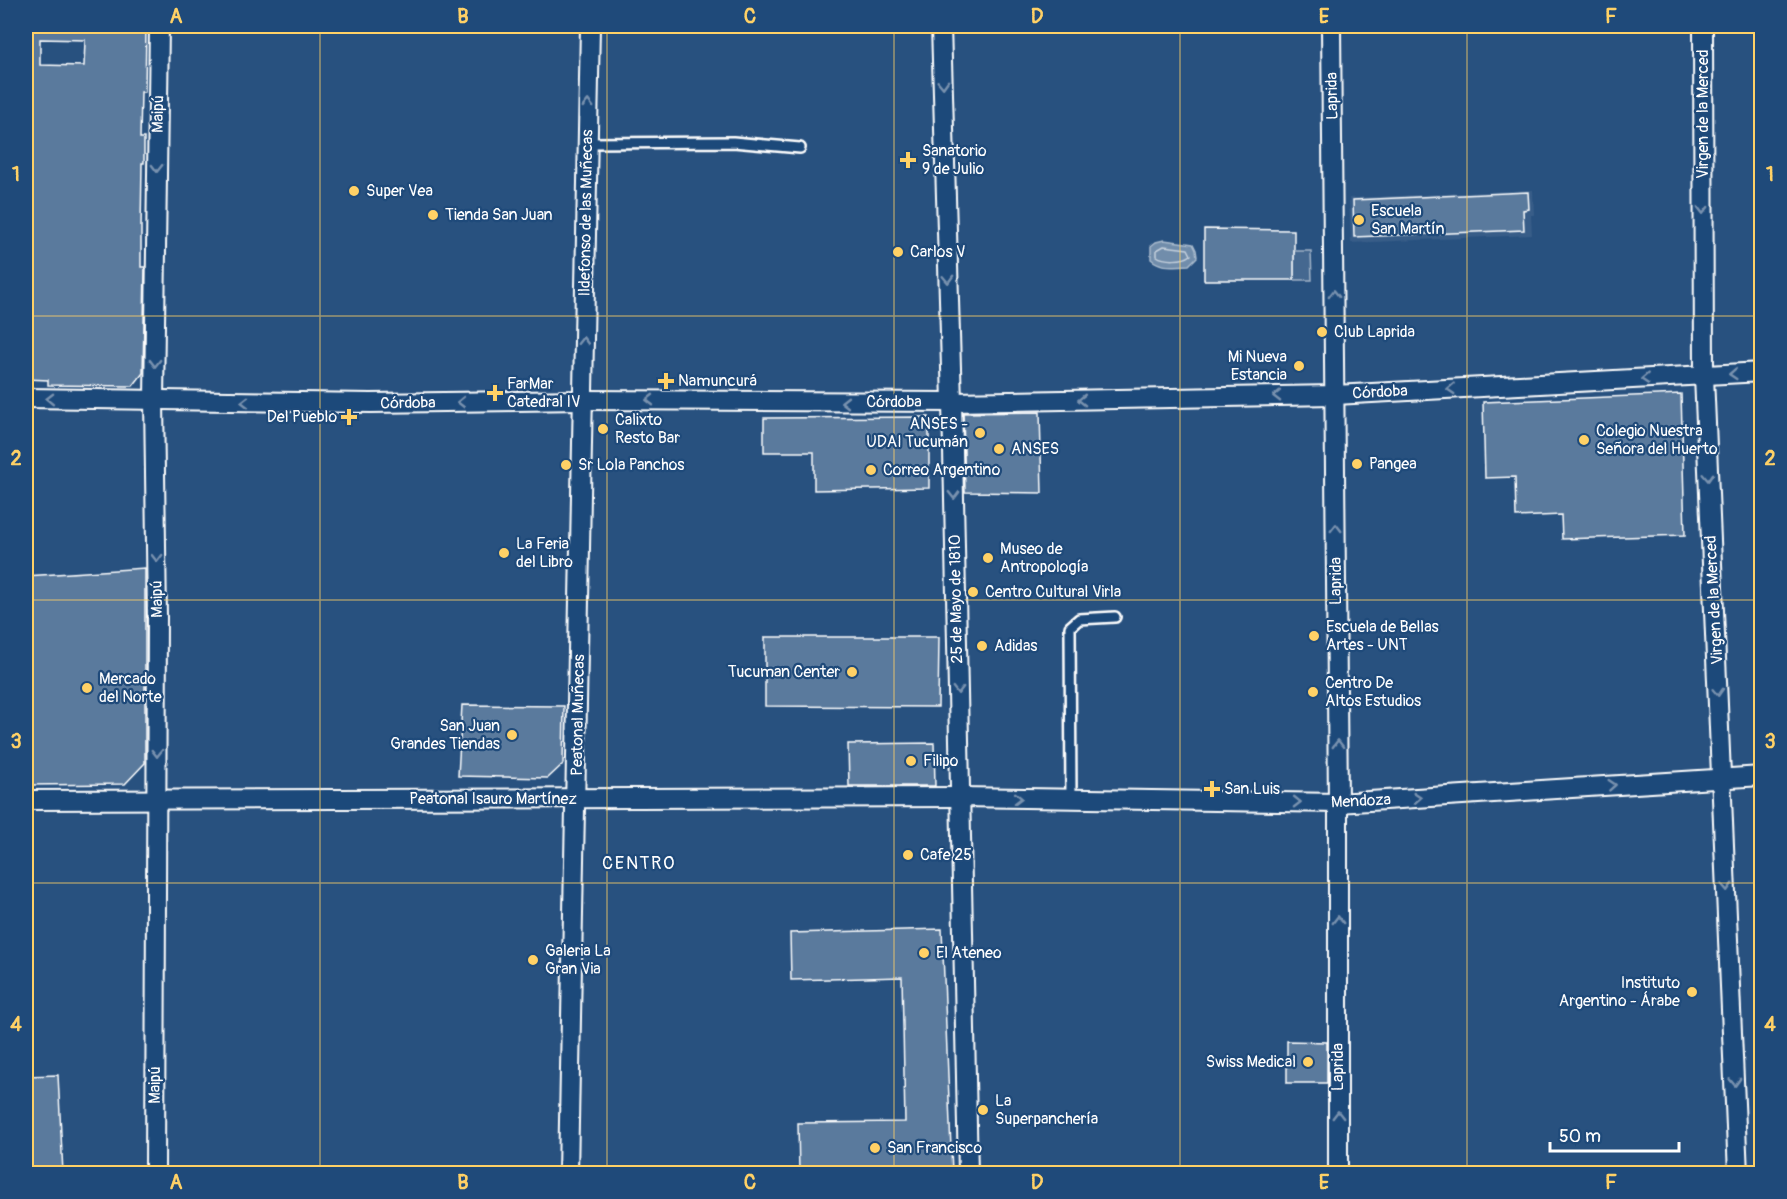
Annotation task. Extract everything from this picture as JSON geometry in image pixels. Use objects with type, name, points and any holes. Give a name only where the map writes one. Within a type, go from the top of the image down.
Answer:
[{"type":"street","name":"Maipú","points":[[155,1173],[157,617],[154,400],[159,26]]},
{"type":"street","name":"Ildefonso de las Muñecas","points":[[582,400],[590,26]]},
{"type":"street","name":"25 de Mayo de 1810","points":[[941,26],[952,402],[968,1173]]},
{"type":"street","name":"Laprida","points":[[1331,26],[1338,803],[1338,1173]]},
{"type":"street","name":"Virgen de la Merced","points":[[1702,26],[1704,376],[1738,1173]]},
{"type":"street","name":"Córdoba","points":[[26,398],[371,403],[582,400],[952,402],[1335,394],[1761,372]]},
{"type":"street","name":"Peatonal Muñecas","points":[[568,1173],[577,799],[582,400]]},
{"type":"street","name":"Mendoza","points":[[960,798],[1338,803],[1761,776]]},
{"type":"street","name":"Peatonal Isauro Martínez","points":[[26,800],[960,798]]},
{"type":"lane","points":[[588,143],[734,142],[800,148]]},
{"type":"lane","points":[[1071,799],[1070,627],[1079,619],[1115,617]]},
{"type":"shaded area","points":[[1533,190],[1532,235],[1351,243],[1349,198]]},
{"type":"shaded area","points":[[1294,251],[1311,251],[1312,280],[1294,280]]},
{"type":"water","points":[[1164,240],[1193,244],[1197,257],[1189,265],[1169,266],[1155,262],[1151,259],[1151,246]]},
{"type":"building","points":[[26,26],[146,26],[145,92],[141,92],[140,138],[144,138],[141,227],[141,267],[145,267],[143,373],[133,386],[48,385],[48,380],[26,379]],"holes":[[[40,39],[85,40],[84,66],[40,65]]]},
{"type":"building","points":[[1528,192],[1529,209],[1523,210],[1524,230],[1354,237],[1353,200]]},
{"type":"building","points":[[1204,229],[1294,230],[1294,280],[1204,280]]},
{"type":"building","name":"Colegio Nuestra Señora del Huerto","points":[[1681,394],[1685,535],[1562,539],[1561,515],[1516,517],[1515,477],[1485,478],[1483,402]]},
{"type":"building","name":"ANSES","points":[[1040,412],[1042,493],[965,492],[963,413]]},
{"type":"building","name":"Correo Argentino","points":[[929,417],[929,488],[814,490],[814,452],[764,452],[764,418]]},
{"type":"building","name":"Mercado del Norte","points":[[145,568],[145,763],[125,784],[26,785],[26,576]]},
{"type":"building","name":"Tucuman Center","points":[[765,637],[939,637],[938,707],[765,706]]},
{"type":"building","name":"San Juan Grandes Tiendas","points":[[462,705],[564,706],[563,764],[548,778],[458,776]]},
{"type":"building","points":[[934,743],[935,786],[849,786],[848,744]]},
{"type":"building","points":[[942,929],[952,1173],[799,1173],[798,1123],[905,1122],[902,977],[791,980],[790,933]]},
{"type":"building","name":"Swiss Medical","points":[[1287,1041],[1327,1042],[1327,1083],[1287,1083]]},
{"type":"building","points":[[58,1075],[63,1173],[26,1173],[26,1076]]},
{"type":"place","name":"Sanatorio 9 de Julio","points":[[908,160]]},
{"type":"place","name":"Super Vea","points":[[354,191]]},
{"type":"place","name":"Tienda San Juan","points":[[433,215]]},
{"type":"place","name":"Escuela San Martín","points":[[1359,220]]},
{"type":"place","name":"Carlos V","points":[[898,252]]},
{"type":"place","name":"Club Laprida","points":[[1322,332]]},
{"type":"place","name":"Mi Nueva Estancia","points":[[1299,366]]},
{"type":"place","name":"Namuncurá","points":[[666,381]]},
{"type":"place","name":"FarMar Catedral IV","points":[[495,393]]},
{"type":"place","name":"Del Pueblo","points":[[349,417]]},
{"type":"place","name":"Calixto Resto Bar","points":[[603,429]]},
{"type":"place","name":"ANSES - UDAI Tucumán","points":[[980,433]]},
{"type":"place","name":"Colegio Nuestra Señora del Huerto","points":[[1584,440]]},
{"type":"place","name":"ANSES","points":[[999,449]]},
{"type":"place","name":"Pangea","points":[[1357,464]]},
{"type":"place","name":"Sr Lola Panchos","points":[[566,465]]},
{"type":"place","name":"Correo Argentino","points":[[871,470]]},
{"type":"place","name":"La Feria del Libro","points":[[504,553]]},
{"type":"place","name":"Museo de Antropología","points":[[988,558]]},
{"type":"place","name":"Centro Cultural Virla","points":[[973,592]]},
{"type":"place","name":"Escuela de Bellas Artes - UNT","points":[[1314,636]]},
{"type":"place","name":"Adidas","points":[[982,646]]},
{"type":"place","name":"Tucuman Center","points":[[852,672]]},
{"type":"place","name":"Mercado del Norte","points":[[87,688]]},
{"type":"place","name":"Centro De Altos Estudios","points":[[1313,692]]},
{"type":"place","name":"San Juan Grandes Tiendas","points":[[512,735]]},
{"type":"place","name":"Filipo","points":[[911,761]]},
{"type":"place","name":"San Luis","points":[[1212,789]]},
{"type":"place","name":"Cafe 25","points":[[908,855]]},
{"type":"place","name":"El Ateneo","points":[[924,953]]},
{"type":"place","name":"Galeria La Gran Via","points":[[533,960]]},
{"type":"place","name":"Instituto Argentino - Árabe","points":[[1692,992]]},
{"type":"place","name":"Swiss Medical","points":[[1308,1062]]},
{"type":"place","name":"La Superpanchería","points":[[983,1110]]},
{"type":"place","name":"San Francisco","points":[[875,1148]]},
{"type":"district","name":"CENTRO","points":[[639,863]]}]
